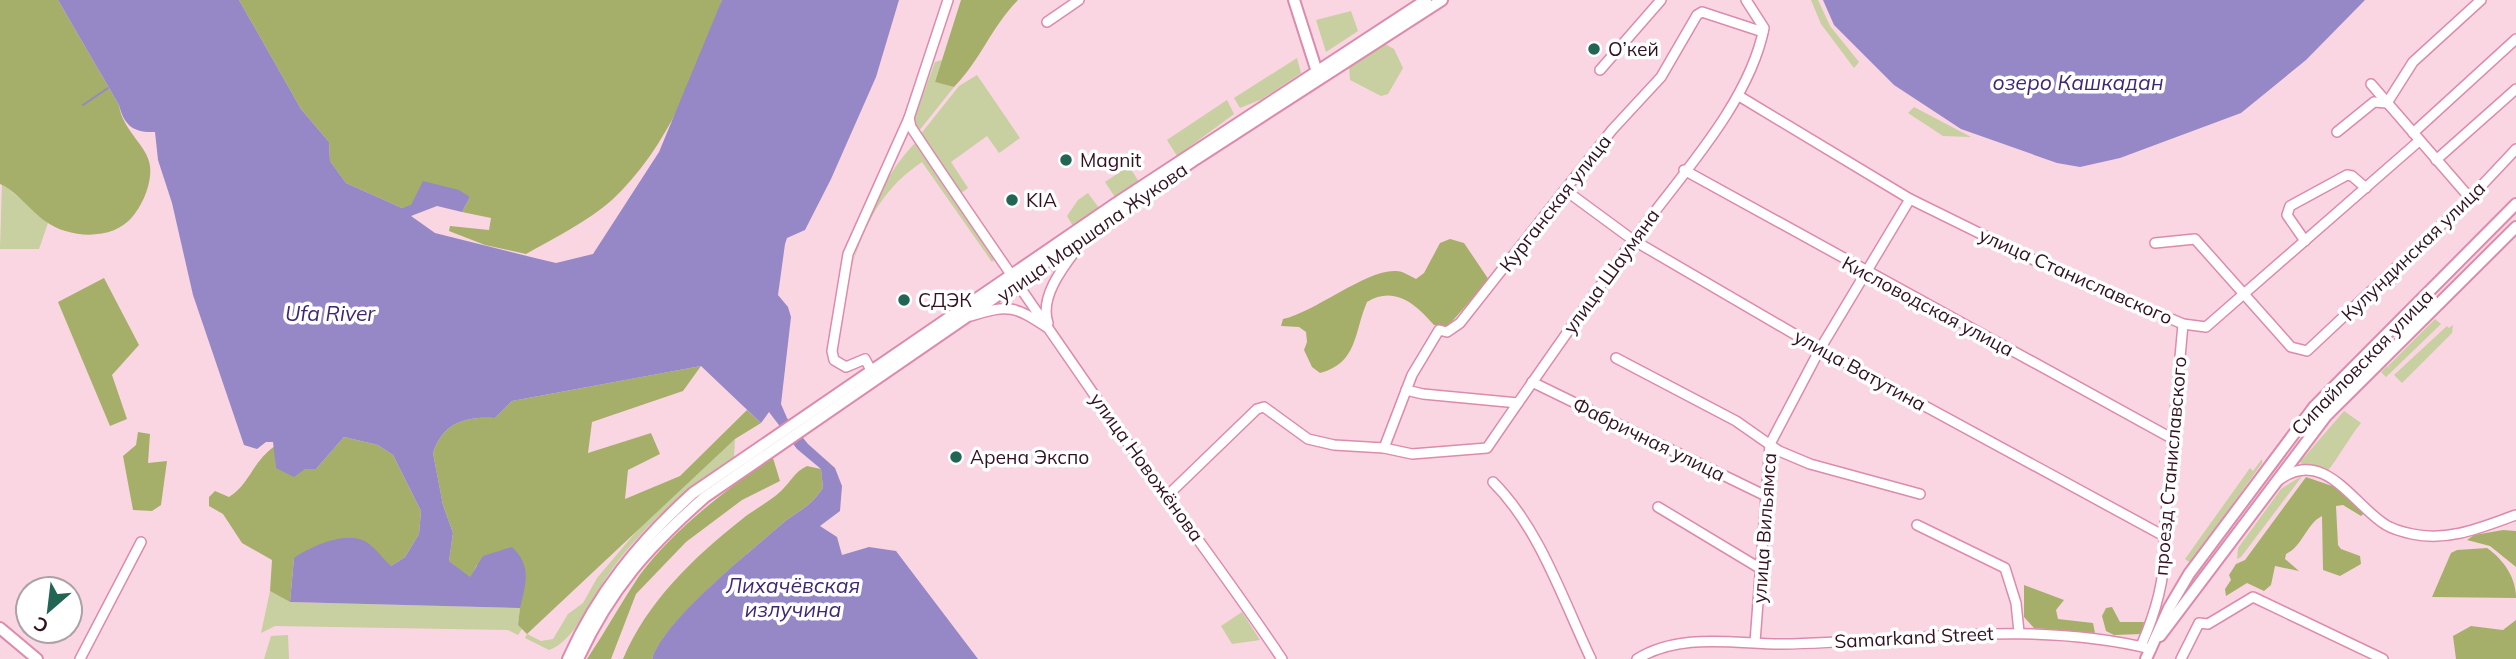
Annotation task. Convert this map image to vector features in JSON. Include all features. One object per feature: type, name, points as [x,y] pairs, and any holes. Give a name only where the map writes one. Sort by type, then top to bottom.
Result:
[{"type":"main road","points":[[1294,0],[1319,76]]},
{"type":"main road","name":"улица Маршала Жукова","points":[[742,464],[832,402],[970,317],[1015,279],[1085,238],[1426,0]]},
{"type":"main road","name":"улица Маршала Жукова","points":[[832,402],[871,370],[1015,279],[1319,76],[1442,0]]},
{"type":"main road","name":"Сипайловская улица","points":[[2147,650],[2314,407],[2516,204]]},
{"type":"main road","name":"Сипайловская улица","points":[[2178,603],[2326,416],[2516,227]]},
{"type":"main road","points":[[2467,254],[2469,263],[2476,266]]},
{"type":"main road","points":[[568,659],[599,601],[651,531],[694,493],[742,464]]},
{"type":"main road","points":[[578,659],[633,567],[655,540],[742,464]]},
{"type":"main road","points":[[0,628],[37,659]]},
{"type":"street","points":[[871,370],[864,359],[846,367],[834,360],[832,351],[848,254],[909,118],[948,0]]},
{"type":"street","points":[[1047,22],[1079,0]]},
{"type":"street","points":[[1600,70],[1661,0]]},
{"type":"street","points":[[1746,0],[1764,30]]},
{"type":"street","points":[[2387,103],[2413,62],[2481,0]]},
{"type":"street","name":"Курганская улица","points":[[1384,448],[1406,390],[1439,330],[1447,332],[1460,323],[1612,130],[1661,77],[1697,15],[1702,12],[1717,15],[1764,30]]},
{"type":"street","name":"улица Шаумяна","points":[[1384,448],[1412,454],[1487,449],[1633,240],[1739,96],[1764,30]]},
{"type":"street","points":[[2413,133],[2516,39]]},
{"type":"street","points":[[2371,84],[2470,198]]},
{"type":"street","points":[[2436,160],[2516,89]]},
{"type":"street","name":"улица Станиславского","points":[[1739,96],[1910,199],[2036,261],[2183,324],[2206,327],[2419,141]]},
{"type":"street","points":[[2337,132],[2374,102],[2387,103]]},
{"type":"street","name":"улица Новожёнова","points":[[909,118],[911,127],[1015,279],[1282,659]]},
{"type":"street","name":"Кулундинская улица","points":[[2245,295],[2291,347],[2307,351],[2470,198],[2516,149]]},
{"type":"street","name":"Кисловодская улица","points":[[1684,170],[1866,273],[2173,439]]},
{"type":"street","points":[[2305,242],[2287,215],[2290,206],[2347,175],[2352,176],[2365,188]]},
{"type":"street","name":"улица Ватутина","points":[[1565,190],[1633,240],[1820,349],[2164,536]]},
{"type":"street","name":"улица Вильямса","points":[[1755,642],[1770,444],[1820,349],[1910,199]]},
{"type":"street","points":[[1055,333],[1045,314],[1046,304],[1059,276],[1085,238]]},
{"type":"street","points":[[2155,243],[2195,239],[2245,295]]},
{"type":"street","points":[[970,317],[998,308],[1012,307],[1023,311],[1055,333]]},
{"type":"street","name":"проезд Станиславского","points":[[2147,650],[2166,557],[2164,536],[2183,324]]},
{"type":"street","points":[[1616,358],[1736,421],[1755,438],[1779,451],[1810,464],[1920,495]]},
{"type":"street","name":"Фабричная улица","points":[[1532,382],[1766,496]]},
{"type":"street","points":[[1406,390],[1518,403]]},
{"type":"street","points":[[1167,496],[1257,409],[1264,407],[1308,439],[1334,445],[1384,448]]},
{"type":"street","points":[[2275,483],[2295,470],[2309,470],[2326,475],[2350,491],[2386,525],[2425,536],[2463,534],[2516,515]]},
{"type":"street","points":[[1493,482],[1507,496],[1533,539],[1591,659]]},
{"type":"street","points":[[1658,507],[1760,569]]},
{"type":"street","points":[[1917,525],[2005,568],[2016,603],[2019,632]]},
{"type":"street","points":[[80,659],[141,541]]},
{"type":"street","points":[[2181,659],[2199,623],[2208,624],[2246,599],[2257,597],[2383,659]]},
{"type":"street","name":"Samarkand Street","points":[[1637,659],[1668,644],[2019,632],[2077,635],[2147,650]]},
{"type":"green space","points":[[0,0],[58,0],[119,105],[125,122],[145,152],[150,166],[146,193],[133,216],[115,230],[91,235],[55,227],[0,184]]},
{"type":"green space","points":[[239,0],[722,0],[703,53],[679,107],[649,157],[632,179],[602,208],[526,254],[485,245],[449,231],[450,226],[489,230],[491,218],[462,212],[470,197],[402,208],[346,183],[330,161],[329,142],[301,109]]},
{"type":"green space","points":[[961,0],[1018,0],[954,87],[935,82]]},
{"type":"green space","points":[[1811,0],[1818,0],[1830,26],[1859,62],[1854,68],[1821,24]]},
{"type":"green space","points":[[1351,11],[1358,31],[1326,52],[1316,20]]},
{"type":"green space","points":[[1383,43],[1394,49],[1403,68],[1388,94],[1381,96],[1350,80],[1349,66]]},
{"type":"green space","points":[[1297,58],[1301,73],[1262,99],[1240,108],[1234,98]]},
{"type":"green space","points":[[942,60],[935,82],[954,87],[918,132],[914,119],[935,62]]},
{"type":"green space","points":[[977,75],[1020,138],[999,153],[987,136],[951,162],[968,188],[960,194],[920,135],[959,86]]},
{"type":"green space","points":[[1227,100],[1234,114],[1177,156],[1167,140]]},
{"type":"green space","points":[[1914,107],[1971,137],[1943,136],[1908,113]]},
{"type":"green space","points":[[917,141],[996,258],[992,262],[922,162],[894,186],[874,213],[859,245],[848,279],[859,242],[882,188],[892,171]]},
{"type":"green space","points":[[1129,166],[1139,182],[1115,197],[1105,182]]},
{"type":"green space","points":[[2,183],[48,223],[39,249],[0,249]]},
{"type":"green space","points":[[1088,193],[1099,208],[1073,226],[1067,216],[1078,200]]},
{"type":"green space","points":[[1450,239],[1464,243],[1489,280],[1447,327],[1434,325],[1420,310],[1404,299],[1386,295],[1377,297],[1367,302],[1353,345],[1342,362],[1320,373],[1312,367],[1304,350],[1306,332],[1299,327],[1281,326],[1283,319],[1384,272],[1396,271],[1416,279],[1424,273],[1440,243]]},
{"type":"green space","points":[[104,278],[139,345],[112,375],[127,419],[110,426],[58,302]]},
{"type":"green space","points":[[2435,319],[2441,324],[2386,377],[2381,372],[2387,366],[2390,369],[2388,366]]},
{"type":"green space","points":[[2453,325],[2452,333],[2402,383],[2394,375],[2447,326],[2449,328]]},
{"type":"green space","points":[[701,366],[683,391],[592,422],[588,453],[651,433],[660,454],[628,470],[625,499],[680,476],[747,410],[761,423],[735,439],[527,634],[518,625],[520,608],[477,565],[470,578],[449,561],[453,533],[443,505],[433,453],[437,443],[449,428],[457,423],[474,418],[495,418],[512,401]]},
{"type":"green space","points":[[2344,411],[2361,423],[2331,467],[2326,473],[2303,466],[2300,462]]},
{"type":"green space","points":[[138,432],[150,434],[148,463],[167,461],[161,505],[152,511],[133,510],[123,456],[136,445]]},
{"type":"green space","points":[[344,437],[378,445],[393,455],[421,511],[419,534],[405,557],[391,566],[294,558],[290,602],[270,591],[272,560],[242,543],[223,514],[209,506],[209,497],[215,491],[229,497],[236,492],[261,459],[275,446],[276,468],[316,469]]},
{"type":"green space","points":[[735,439],[734,457],[681,496],[649,525],[608,575],[567,638],[549,650],[525,638],[527,634],[541,641],[553,639],[568,614],[583,603],[597,578],[651,514]]},
{"type":"green space","points":[[773,458],[780,481],[742,500],[686,542],[636,594],[611,659],[587,659],[639,576],[653,559],[719,497]]},
{"type":"green space","points":[[2262,459],[2262,463],[2191,563],[2185,559],[2250,468],[2253,471]]},
{"type":"green space","points":[[807,466],[821,469],[823,488],[813,500],[750,551],[690,606],[660,643],[652,659],[623,659],[645,619],[673,582],[706,550],[741,520],[776,496]]},
{"type":"green space","points":[[2303,475],[2237,559],[2238,548],[2281,489]]},
{"type":"green space","points":[[2306,477],[2338,488],[2364,513],[2361,516],[2343,505],[2336,506],[2338,545],[2341,549],[2360,556],[2361,564],[2340,576],[2323,570],[2322,516],[2312,524],[2297,546],[2286,554],[2285,559],[2299,571],[2275,566],[2271,585],[2264,591],[2247,583],[2226,596],[2225,589],[2231,580],[2229,575],[2236,564],[2245,560]]},
{"type":"green space","points":[[2503,530],[2516,531],[2516,567],[2490,546],[2467,540],[2474,535]]},
{"type":"green space","points":[[2487,548],[2508,570],[2514,583],[2516,598],[2432,597],[2451,553],[2457,550]]},
{"type":"green space","points":[[2024,585],[2064,600],[2056,610],[2058,619],[2093,623],[2095,633],[2034,628],[2024,617]]},
{"type":"green space","points":[[270,591],[290,602],[520,608],[518,625],[522,629],[518,635],[508,630],[275,626],[261,633]]},
{"type":"green space","points":[[2112,607],[2120,622],[2144,622],[2142,634],[2114,635],[2106,631],[2102,616],[2106,608]]},
{"type":"green space","points":[[1242,612],[1260,640],[1232,644],[1221,626]]},
{"type":"green space","points":[[2516,620],[2516,659],[2456,659],[2453,636],[2471,626],[2503,630]]},
{"type":"green space","points":[[288,635],[289,659],[264,659],[271,636]]},
{"type":"water","name":"Ufa River","points":[[58,0],[239,0],[301,109],[329,142],[330,161],[346,183],[402,208],[411,205],[423,181],[459,190],[470,197],[462,212],[437,206],[411,216],[435,233],[556,263],[593,254],[659,152],[722,0],[899,0],[876,77],[831,179],[805,230],[787,238],[785,244],[778,295],[788,307],[791,317],[781,404],[787,418],[808,444],[835,468],[842,486],[840,511],[820,526],[837,537],[842,555],[869,547],[896,551],[978,659],[652,659],[660,643],[690,606],[750,551],[809,504],[823,488],[821,469],[797,449],[769,412],[761,423],[701,366],[512,401],[495,418],[465,420],[443,434],[433,453],[443,505],[453,533],[449,561],[470,577],[483,556],[512,547],[523,561],[526,575],[520,608],[290,602],[294,558],[326,542],[354,538],[370,544],[391,566],[405,557],[419,534],[421,511],[393,455],[378,445],[344,437],[316,469],[305,469],[294,477],[276,468],[273,442],[266,442],[257,449],[244,445],[193,295],[172,203],[158,160],[155,132],[141,131],[127,123]]},
{"type":"water","name":"озеро Кашкадан","points":[[1823,0],[2365,0],[2306,60],[2241,113],[2120,158],[2080,167],[2057,163],[1961,129],[1894,85],[1834,25]]},
{"type":"waterway","points":[[83,105],[108,88]]},
{"type":"place","name":"О’кей","points":[[1594,49]]},
{"type":"place","name":"Magnit","points":[[1066,160]]},
{"type":"place","name":"KIA","points":[[1012,200]]},
{"type":"place","name":"СДЭК","points":[[904,300]]},
{"type":"place","name":"Арена Экспо","points":[[956,457]]},
{"type":"water label","name":"Лихачёвская излучина","points":[[793,597]]}]
